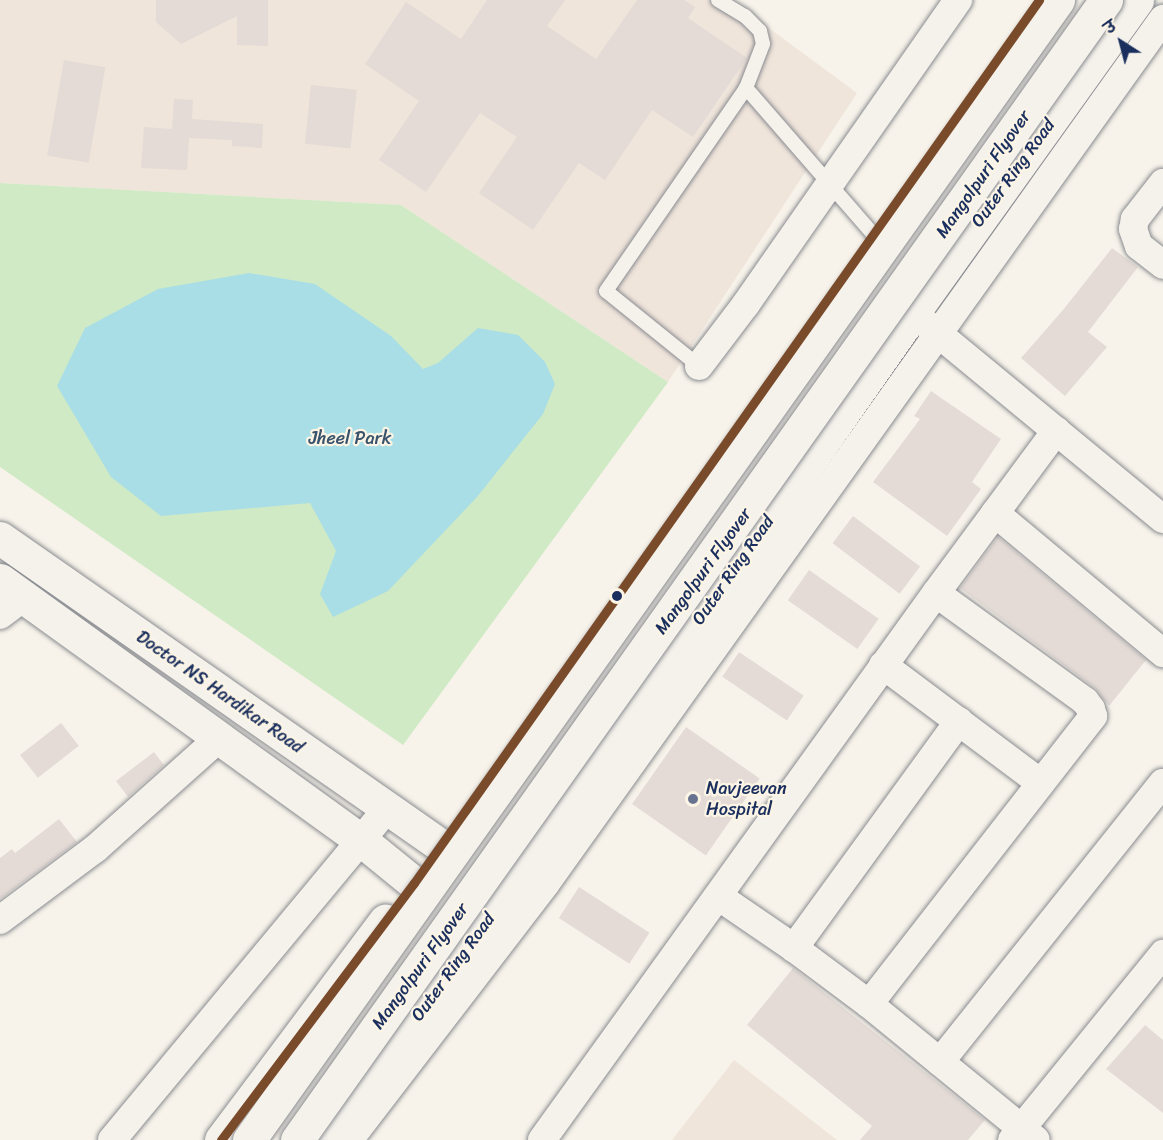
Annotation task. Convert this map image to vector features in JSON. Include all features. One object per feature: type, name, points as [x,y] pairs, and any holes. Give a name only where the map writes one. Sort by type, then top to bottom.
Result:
[{"type":"main road","points":[[221,1140],[414,883],[1040,0]]},
{"type":"main road","name":"Mangolpuri Flyover","points":[[249,1140],[1058,0]]},
{"type":"main road","name":"Mangolpuri Flyover","points":[[297,1140],[1106,0]]},
{"type":"main road","name":"Outer Ring Road","points":[[341,1132],[913,313],[1137,0]]},
{"type":"main road","name":"Doctor NS Hardikar Road","points":[[0,538],[440,845]]},
{"type":"main road","name":"Doctor NS Hardikar Road","points":[[8,597],[219,738],[361,840],[414,883]]},
{"type":"main road","points":[[560,675],[633,713]]},
{"type":"main road","points":[[278,1064],[341,1132]]},
{"type":"street","points":[[699,366],[829,186],[958,0]]},
{"type":"street","points":[[341,1132],[546,883],[1163,19]]},
{"type":"street","points":[[1163,183],[1135,219],[1133,229],[1139,246],[1163,266]]},
{"type":"street","points":[[913,313],[1163,519]]},
{"type":"street","points":[[542,1140],[883,665],[1056,431]]},
{"type":"street","points":[[995,513],[1163,652]]},
{"type":"street","points":[[869,1004],[1093,716],[1085,701],[936,593]]},
{"type":"street","points":[[883,665],[1041,783]]},
{"type":"street","points":[[794,948],[959,722]]},
{"type":"street","points":[[0,920],[95,849],[219,738]]},
{"type":"street","points":[[940,1062],[1163,783]]},
{"type":"street","points":[[112,1140],[387,809]]},
{"type":"street","points":[[718,896],[794,948],[869,1004],[940,1062],[1023,1136],[1163,954]]},
{"type":"lane","points":[[699,366],[606,291],[746,88],[763,44],[760,31],[745,16],[718,0]]},
{"type":"lane","points":[[746,88],[873,234]]},
{"type":"shaded area","points":[[0,0],[731,0],[857,93],[668,382],[401,205],[0,183]]},
{"type":"shaded area","points":[[734,1060],[837,1140],[672,1140]]},
{"type":"green space","name":"Jheel Park","points":[[0,183],[401,205],[668,382],[403,745],[0,467]]},
{"type":"water","points":[[249,273],[315,284],[391,336],[423,369],[438,363],[478,328],[518,335],[545,362],[555,384],[543,414],[477,497],[388,591],[333,617],[320,594],[336,551],[310,503],[161,516],[111,477],[57,386],[85,328],[158,289]]},
{"type":"building","points":[[156,0],[268,0],[268,46],[237,45],[237,16],[181,44],[156,22]]},
{"type":"building","points":[[487,0],[565,0],[547,26],[596,59],[637,0],[684,0],[695,7],[688,18],[747,58],[693,137],[652,110],[605,180],[579,163],[533,230],[479,193],[517,137],[480,113],[426,192],[379,160],[419,101],[365,64],[406,2],[461,39]]},
{"type":"building","points":[[64,60],[105,67],[89,163],[47,156]]},
{"type":"building","points":[[311,85],[357,90],[351,148],[305,144]]},
{"type":"building","points":[[174,99],[193,100],[192,119],[263,124],[262,148],[232,146],[232,140],[189,138],[187,170],[141,168],[144,127],[172,129]]},
{"type":"building","points":[[1112,248],[1138,267],[1088,332],[1107,347],[1065,396],[1021,358]]},
{"type":"building","points":[[931,391],[1001,439],[972,482],[981,489],[947,536],[873,482],[920,419],[914,416]]},
{"type":"building","points":[[853,516],[920,567],[900,594],[833,543]]},
{"type":"building","points":[[998,537],[1146,660],[1109,706],[1095,688],[960,588]]},
{"type":"building","points":[[809,570],[879,619],[857,649],[788,600]]},
{"type":"building","points":[[739,652],[804,696],[787,720],[722,677]]},
{"type":"building","points":[[61,723],[79,746],[38,778],[20,755]]},
{"type":"building","points":[[686,727],[760,779],[706,856],[632,804]]},
{"type":"building","points":[[154,752],[164,765],[128,797],[116,781]]},
{"type":"building","points":[[59,819],[77,842],[0,899],[0,858],[12,849],[15,853]]},
{"type":"building","points":[[579,887],[649,933],[629,964],[559,918]]},
{"type":"building","points":[[793,968],[985,1120],[968,1140],[860,1140],[872,1126],[747,1025]]},
{"type":"building","points":[[1145,1025],[1163,1040],[1163,1113],[1106,1069]]},
{"type":"transit line","points":[[221,1140],[414,883],[1039,0]]},
{"type":"place","name":"Navjeevan Hospital","points":[[693,799]]}]
